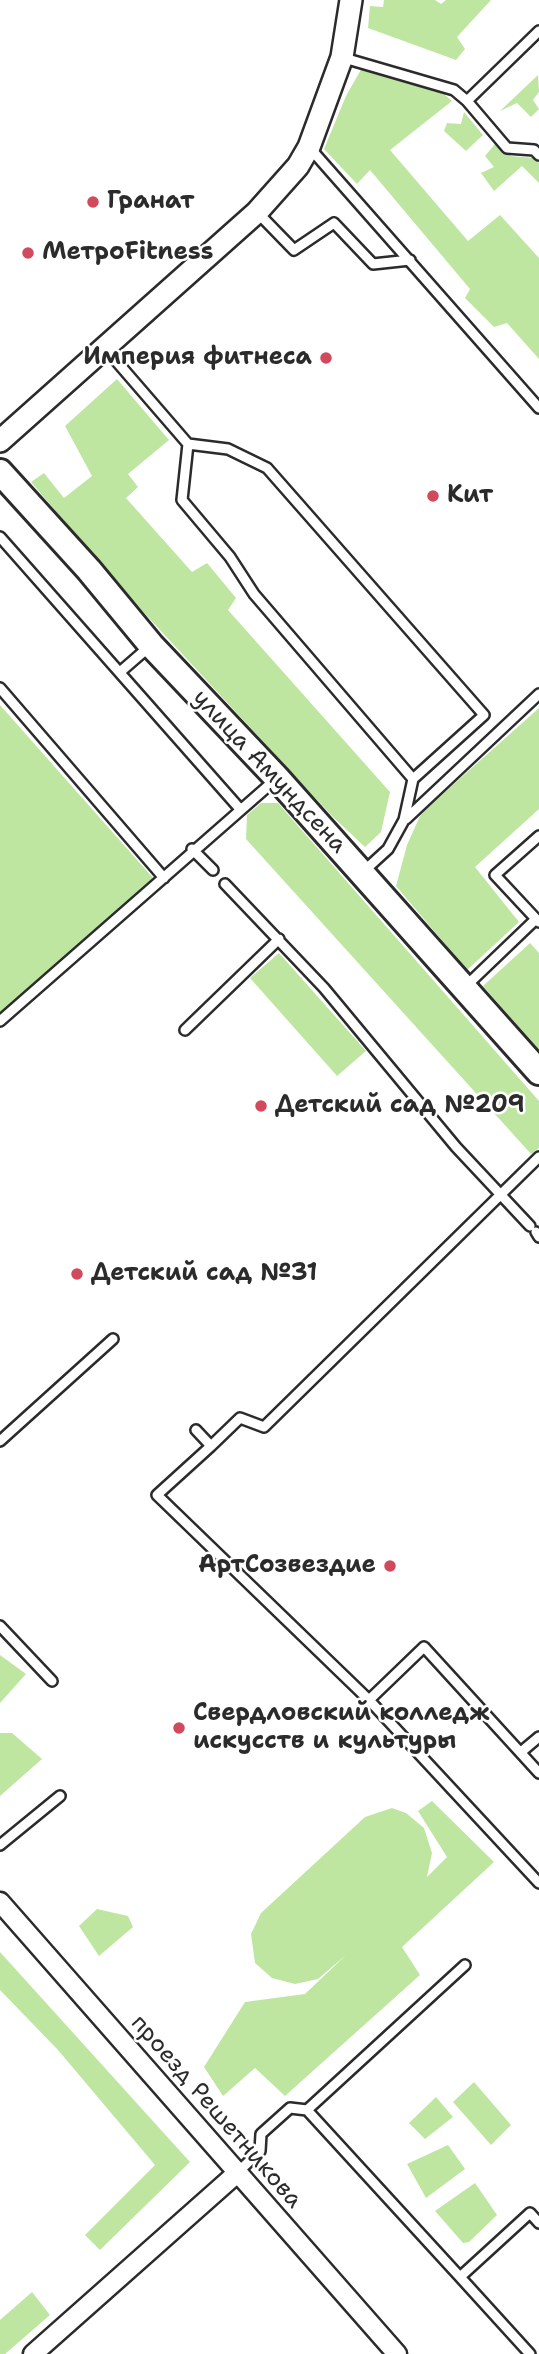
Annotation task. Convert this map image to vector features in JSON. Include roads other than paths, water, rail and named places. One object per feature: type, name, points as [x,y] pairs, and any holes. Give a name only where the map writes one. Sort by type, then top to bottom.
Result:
[{"type":"main road","name":"улица Амундсена","points":[[0,472],[89,570],[151,645],[277,778],[539,1072]]},
{"type":"street","points":[[0,441],[257,212],[298,166],[309,147],[342,57],[351,0]]},
{"type":"street","name":"проезд Решетникова","points":[[0,1902],[236,2174],[397,2354]]},
{"type":"street","points":[[33,2354],[236,2174]]},
{"type":"lane","points":[[467,101],[539,31]]},
{"type":"lane","points":[[342,57],[454,90],[467,101],[506,148],[537,150]]},
{"type":"lane","points":[[309,147],[539,408]]},
{"type":"lane","points":[[257,212],[294,250],[334,223],[373,264],[410,260]]},
{"type":"lane","points":[[105,347],[188,444],[228,449],[267,468],[484,715],[413,779],[404,820],[388,849],[362,874]]},
{"type":"lane","points":[[188,444],[182,500],[230,557],[254,594],[280,626],[413,779]]},
{"type":"lane","points":[[0,537],[240,809]]},
{"type":"lane","points":[[120,672],[151,645]]},
{"type":"lane","points":[[0,688],[164,878]]},
{"type":"lane","points":[[404,820],[539,694]]},
{"type":"lane","points":[[0,1021],[164,878],[192,849],[277,778]]},
{"type":"lane","points":[[463,989],[538,920],[495,875],[539,836]]},
{"type":"lane","points":[[192,849],[213,870]]},
{"type":"lane","points":[[225,884],[279,939],[535,1232]]},
{"type":"lane","points":[[185,1030],[279,939]]},
{"type":"lane","points":[[539,1157],[264,1427],[240,1418],[157,1495],[369,1700],[539,1883]]},
{"type":"lane","points":[[0,1441],[113,1339]]},
{"type":"lane","points":[[196,1430],[211,1446]]},
{"type":"lane","points":[[0,1626],[52,1681]]},
{"type":"lane","points":[[369,1700],[424,1647],[539,1773]]},
{"type":"lane","points":[[521,1752],[539,1737]]},
{"type":"lane","points":[[0,1845],[60,1796]]},
{"type":"lane","points":[[307,2110],[465,1965]]},
{"type":"lane","points":[[236,2174],[260,2151],[261,2134],[290,2108],[307,2110],[530,2354]]},
{"type":"lane","points":[[460,2277],[530,2213],[539,2224]]},
{"type":"place","name":"Гранат","points":[[93,202]]},
{"type":"place","name":"МетроFitness","points":[[28,253]]},
{"type":"place","name":"Империя фитнеса","points":[[326,358]]},
{"type":"place","name":"Кит","points":[[433,496]]},
{"type":"place","name":"Детский сад №209","points":[[261,1106]]},
{"type":"place","name":"Детский сад №31","points":[[77,1274]]},
{"type":"place","name":"АртСозвездие","points":[[390,1566]]},
{"type":"place","name":"Свердловский колледж искусств и культуры","points":[[179,1728]]}]
